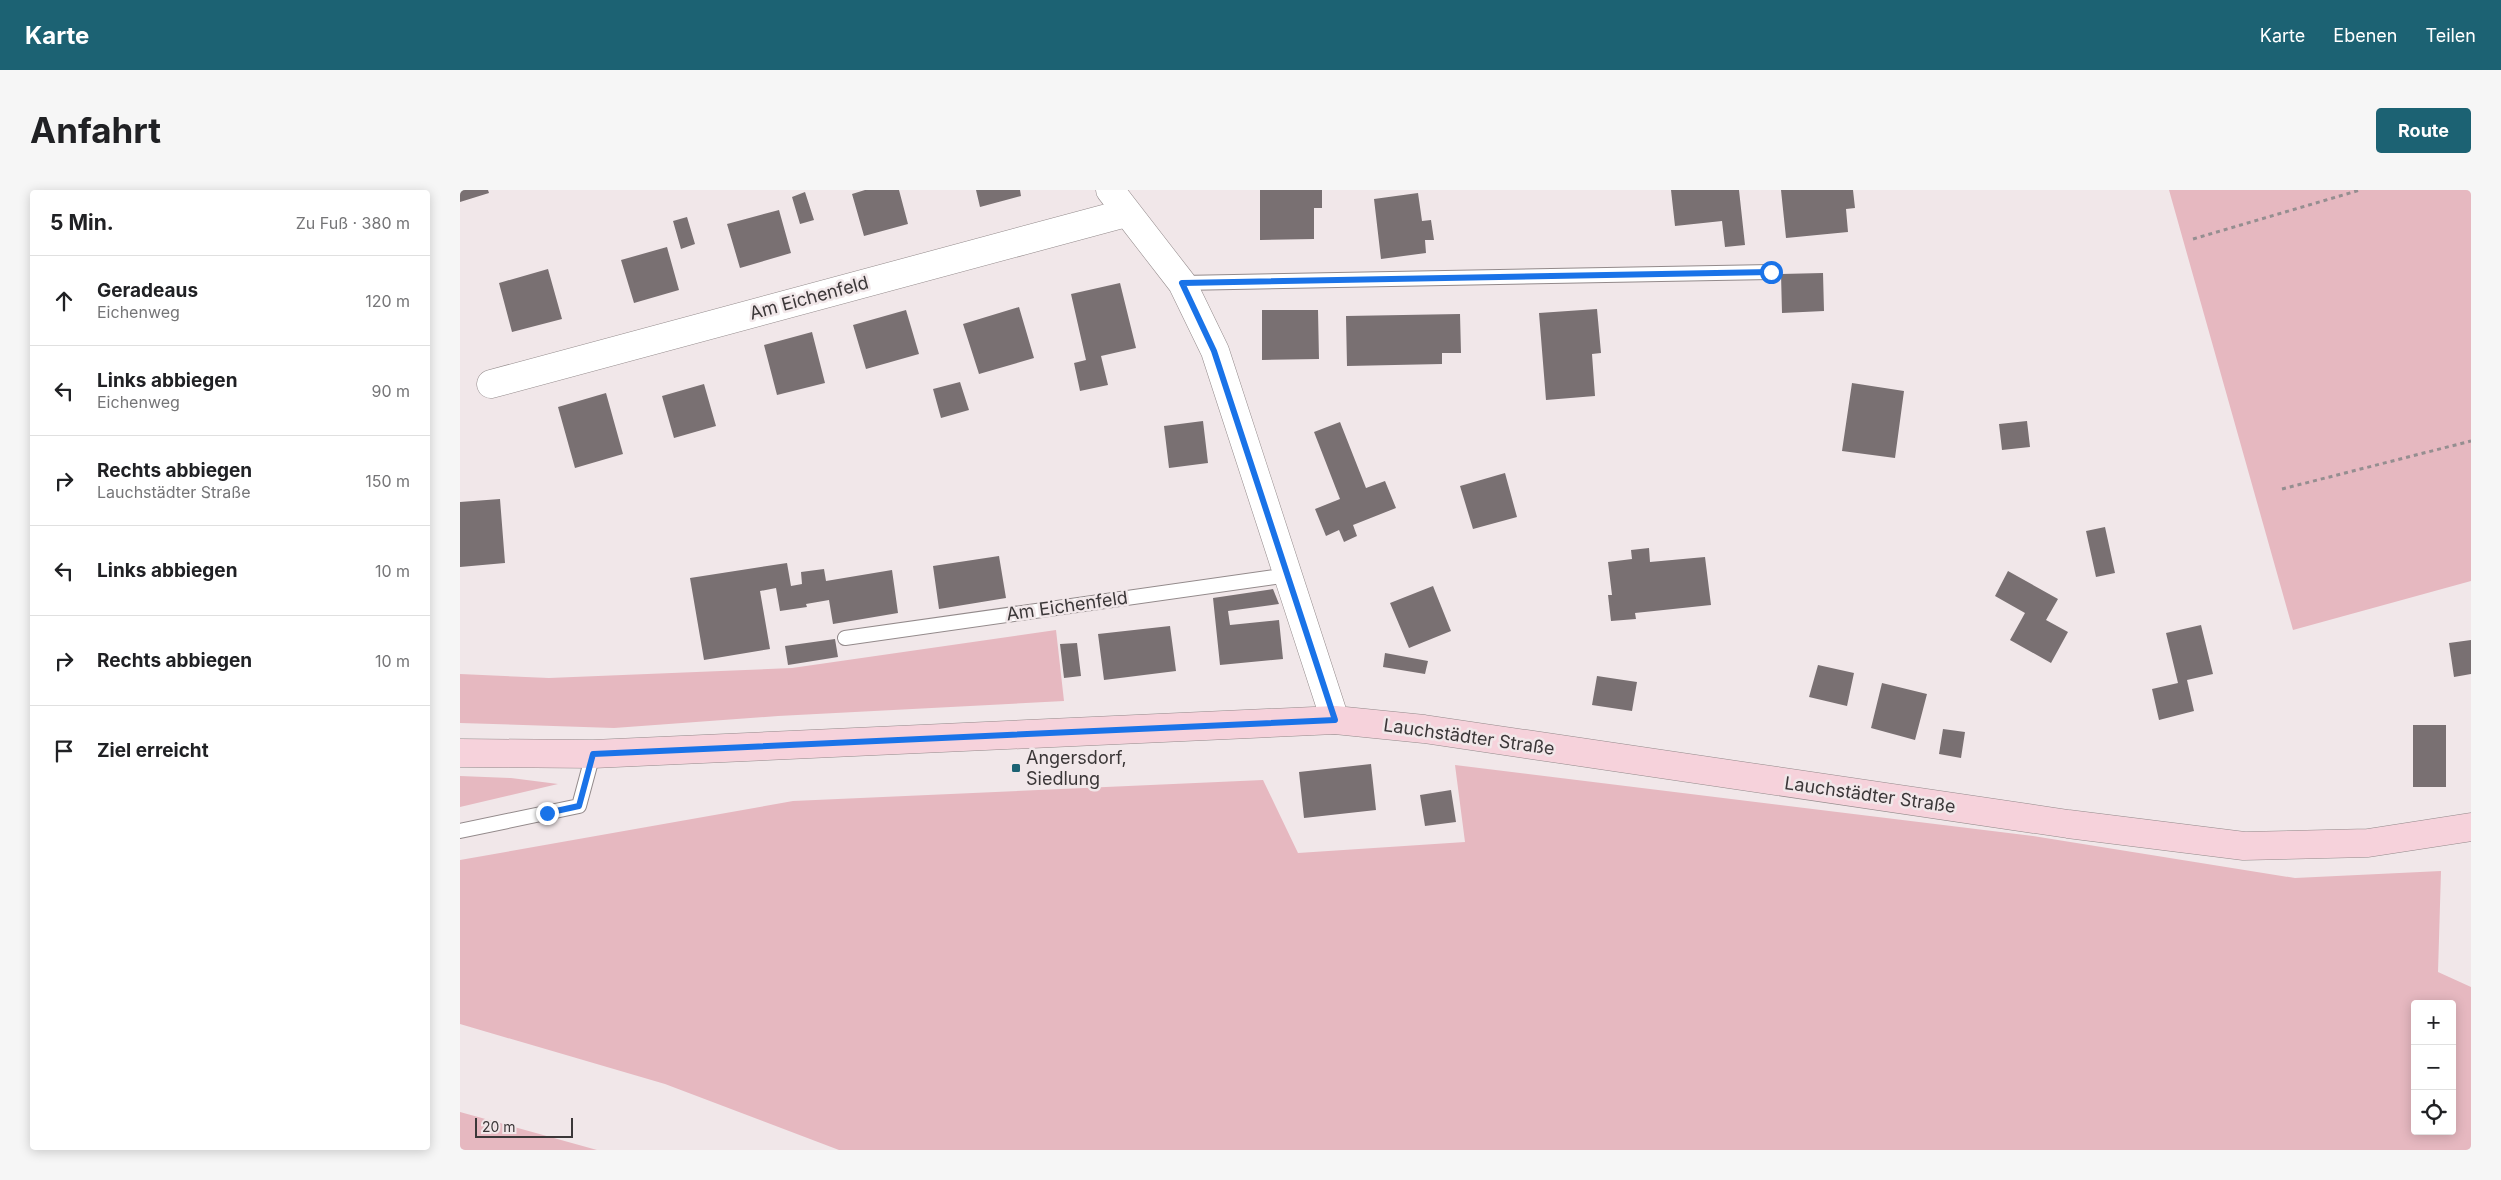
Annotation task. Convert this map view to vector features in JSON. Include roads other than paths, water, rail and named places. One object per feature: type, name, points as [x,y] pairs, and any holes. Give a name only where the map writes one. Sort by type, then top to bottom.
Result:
[{"type":"main road","name":"Lauchstädter Straße","points":[[460,753],[593,754],[1335,720],[1424,729],[2068,824],[2244,846],[2368,843],[2471,827]]},
{"type":"street","points":[[1110,190],[1182,283],[1214,351],[1335,720]]},
{"type":"street","name":"Am Eichenfeld","points":[[491,384],[1126,213]]},
{"type":"lane","points":[[1182,283],[1771,272]]},
{"type":"lane","name":"Am Eichenfeld","points":[[845,638],[1289,575]]},
{"type":"lane","points":[[460,831],[579,806],[593,754]]},
{"type":"place","name":"Angersdorf, Siedlung","points":[[1016,768]]}]
